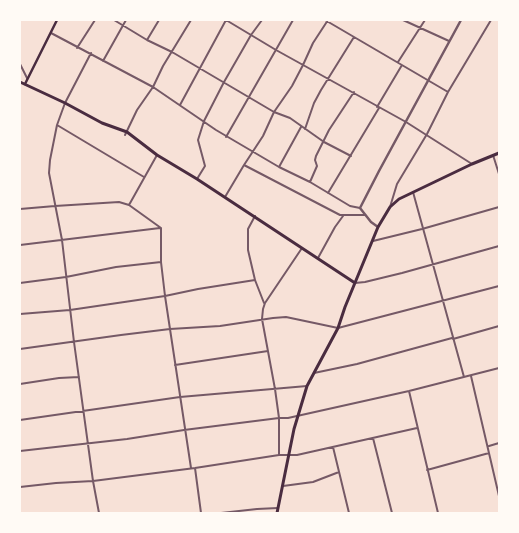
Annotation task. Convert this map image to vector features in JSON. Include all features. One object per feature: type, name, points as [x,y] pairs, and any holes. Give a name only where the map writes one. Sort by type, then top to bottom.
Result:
[{"type":"main road","points":[[25,84],[57,20]]},
{"type":"main road","points":[[20,82],[65,102],[102,123],[126,134],[255,216],[355,283]]},
{"type":"main road","points":[[277,513],[298,416],[307,386],[338,328],[378,227],[390,207],[399,199],[413,192],[499,153]]},
{"type":"street","points":[[78,48],[95,20]]},
{"type":"street","points":[[114,20],[274,112],[290,118],[324,142],[351,156]]},
{"type":"street","points":[[103,61],[126,20]]},
{"type":"street","points":[[147,40],[159,20]]},
{"type":"street","points":[[126,134],[137,110],[153,87],[191,20]]},
{"type":"street","points":[[180,104],[226,20],[303,66],[354,92],[406,122],[472,164]]},
{"type":"street","points":[[197,179],[205,166],[198,140],[204,121],[224,82],[251,35],[262,20]]},
{"type":"street","points":[[226,137],[293,20]]},
{"type":"street","points":[[225,198],[263,136],[274,112],[292,86],[313,43],[327,20],[448,92]]},
{"type":"street","points":[[403,20],[421,27],[450,42]]},
{"type":"street","points":[[398,62],[425,20]]},
{"type":"street","points":[[360,208],[461,20]]},
{"type":"street","points":[[390,207],[397,184],[448,92],[491,20]]},
{"type":"street","points":[[50,33],[78,48],[91,53],[103,61],[153,87],[180,104],[226,137],[252,152],[310,182],[350,206],[360,208],[371,222],[378,227]]},
{"type":"street","points":[[305,129],[314,103],[354,37]]},
{"type":"street","points":[[91,53],[65,102],[57,125],[49,173],[62,240],[83,411],[99,513]]},
{"type":"street","points":[[20,64],[27,78]]},
{"type":"street","points":[[328,193],[351,156],[402,65]]},
{"type":"street","points":[[310,182],[317,166],[315,160],[316,156],[329,130],[354,92]]},
{"type":"street","points":[[57,125],[144,177]]},
{"type":"street","points":[[279,167],[302,127]]},
{"type":"street","points":[[129,205],[157,154]]},
{"type":"street","points":[[493,155],[499,174]]},
{"type":"street","points":[[244,165],[343,216],[365,215]]},
{"type":"street","points":[[413,192],[464,377]]},
{"type":"street","points":[[20,209],[119,202],[129,205],[161,228]]},
{"type":"street","points":[[373,241],[499,207]]},
{"type":"street","points":[[255,216],[248,229],[248,250],[255,280],[264,303]]},
{"type":"street","points":[[318,258],[334,227],[343,216]]},
{"type":"street","points":[[20,245],[161,228]]},
{"type":"street","points":[[161,228],[165,296],[184,430],[191,468]]},
{"type":"street","points":[[355,283],[365,282],[433,265],[499,246]]},
{"type":"street","points":[[279,455],[279,418],[262,319],[264,303],[302,248]]},
{"type":"street","points":[[20,283],[162,262]]},
{"type":"street","points":[[20,314],[70,310],[165,296],[255,280]]},
{"type":"street","points":[[20,349],[170,329],[220,326],[262,319],[286,317],[338,328],[499,286]]},
{"type":"street","points":[[314,373],[357,364],[499,326]]},
{"type":"street","points":[[175,365],[268,351]]},
{"type":"street","points":[[20,451],[88,444],[184,430],[288,418],[409,391],[499,368]]},
{"type":"street","points":[[471,376],[478,412],[488,446],[499,496]]},
{"type":"street","points":[[20,384],[79,377]]},
{"type":"street","points":[[20,420],[180,398],[307,386]]},
{"type":"street","points":[[409,391],[438,513]]},
{"type":"street","points":[[20,487],[93,481],[195,468],[279,455],[297,455],[417,428]]},
{"type":"street","points":[[373,438],[392,513]]},
{"type":"street","points":[[488,446],[499,443]]},
{"type":"street","points":[[333,447],[349,513]]},
{"type":"street","points":[[427,470],[489,453]]},
{"type":"street","points":[[195,468],[201,513]]},
{"type":"street","points":[[283,486],[313,482],[339,472]]},
{"type":"street","points":[[221,513],[278,508]]}]
